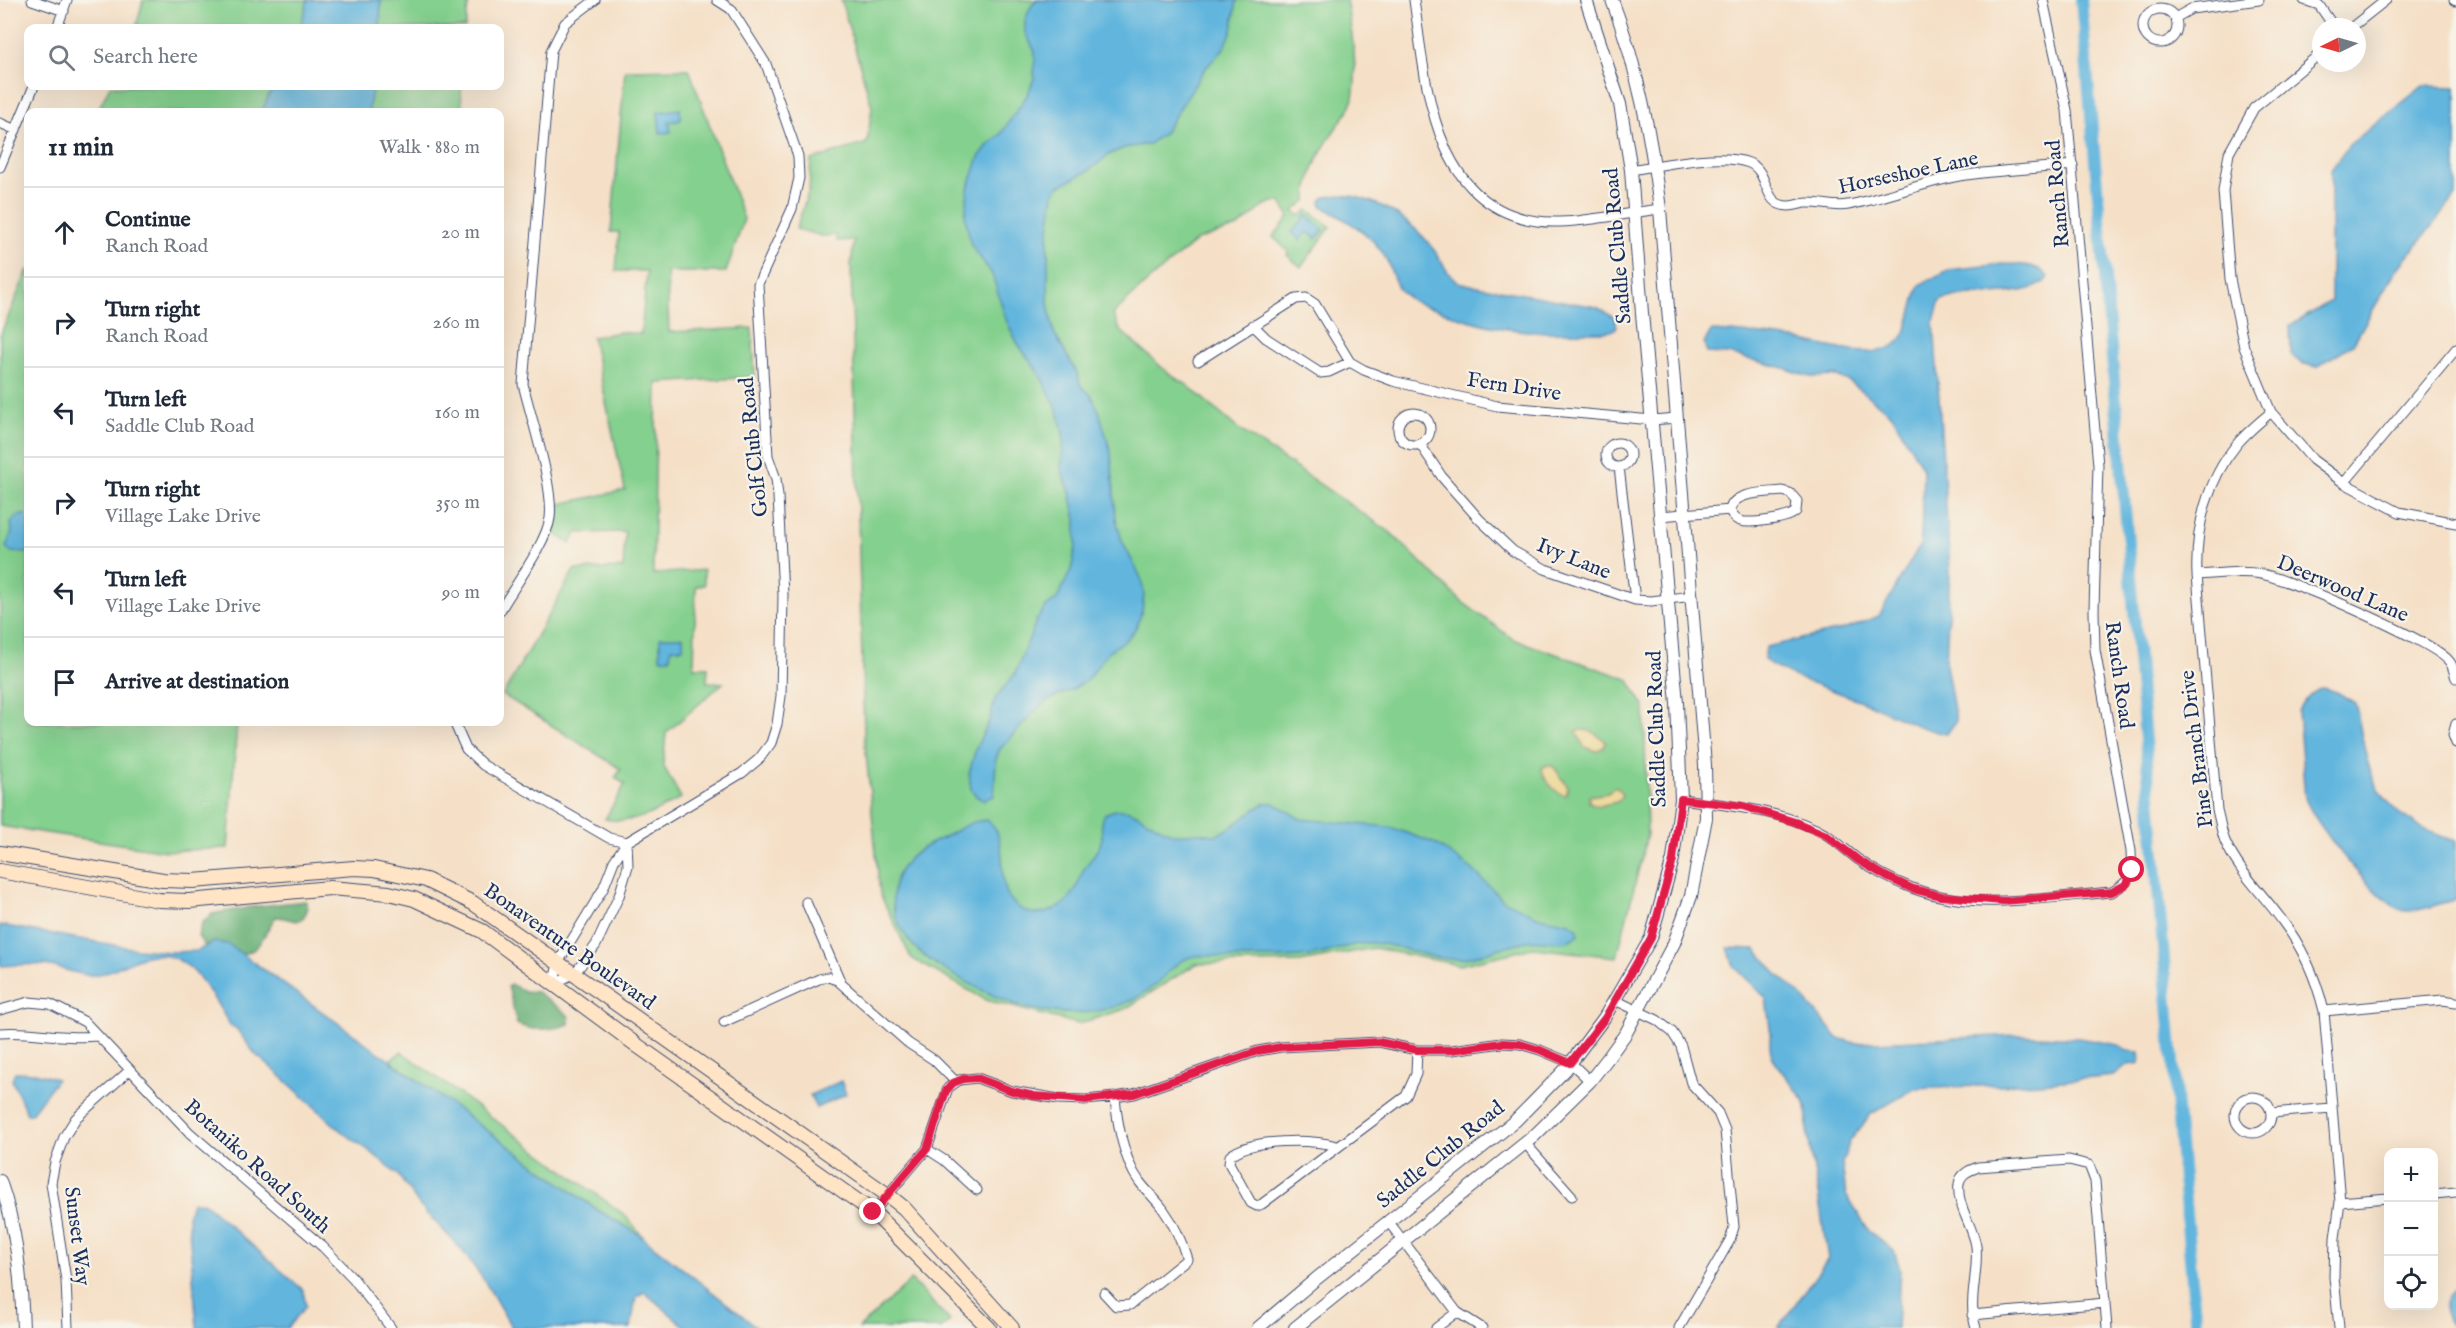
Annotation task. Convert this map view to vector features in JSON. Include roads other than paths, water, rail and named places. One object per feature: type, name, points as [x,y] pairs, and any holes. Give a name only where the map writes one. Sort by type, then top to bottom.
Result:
[{"type":"main road","name":"Bonaventure Boulevard","points":[[0,853],[163,880],[193,881],[337,869],[374,869],[426,880],[473,903],[559,961],[889,1196],[904,1208],[1012,1328]]},
{"type":"main road","name":"Bonaventure Boulevard","points":[[0,871],[159,900],[189,901],[330,888],[389,893],[414,899],[482,931],[873,1212],[989,1328]]},
{"type":"street","points":[[32,0],[64,11]]},
{"type":"street","points":[[59,24],[67,0]]},
{"type":"street","points":[[504,603],[542,540],[550,520],[550,494],[522,373],[529,318],[551,51],[565,23],[594,0]]},
{"type":"street","name":"Golf Club Road","points":[[553,984],[559,961],[603,889],[614,861],[627,842],[742,773],[759,759],[771,743],[777,724],[781,696],[783,595],[778,496],[776,479],[768,456],[758,284],[792,209],[799,177],[798,156],[766,64],[731,9],[717,0]]},
{"type":"street","points":[[1414,0],[1421,53],[1436,125],[1446,154],[1464,179],[1486,200],[1511,215],[1539,221],[1568,220],[1660,209]]},
{"type":"street","name":"Saddle Club Road","points":[[1258,1328],[1515,1121],[1570,1063],[1605,1018],[1651,938],[1673,860],[1681,799],[1677,703],[1631,170],[1620,104],[1586,0]]},
{"type":"street","name":"Saddle Club Road","points":[[1295,1328],[1526,1143],[1590,1081],[1626,1033],[1674,943],[1691,896],[1702,846],[1706,802],[1693,596],[1660,209],[1640,84],[1612,0]]},
{"type":"street","name":"Ranch Road","points":[[1681,799],[1742,806],[1795,822],[1826,835],[1858,860],[1887,877],[1913,889],[1941,896],[2003,901],[2112,892],[2127,884],[2132,870],[2132,850],[2095,650],[2098,465],[2073,165],[2067,110],[2043,0]]},
{"type":"street","points":[[2175,18],[2191,9],[2259,0]]},
{"type":"street","points":[[2304,0],[2319,5],[2328,18]]},
{"type":"street","points":[[2363,18],[2386,0]]},
{"type":"street","points":[[2312,60],[2253,108],[2229,153],[2223,191],[2230,279],[2244,346],[2271,412],[2313,460],[2344,483],[2399,512],[2456,524]]},
{"type":"street","points":[[25,108],[32,90]]},
{"type":"street","points":[[0,167],[24,110]]},
{"type":"street","points":[[0,123],[16,130]]},
{"type":"street","name":"Horseshoe Lane","points":[[1631,170],[1695,160],[1737,160],[1752,164],[1762,177],[1771,200],[1780,205],[1791,206],[1807,203],[1832,206],[1868,201],[1959,176],[2073,165]]},
{"type":"street","points":[[1198,361],[1253,326],[1296,299],[1306,298],[1315,304],[1350,362],[1329,372],[1320,373],[1266,338],[1253,326]]},
{"type":"street","points":[[2344,483],[2456,349]]},
{"type":"street","name":"Fern Drive","points":[[1350,362],[1393,381],[1497,406],[1652,420],[1677,418]]},
{"type":"street","name":"Pine Branch Drive","points":[[2271,412],[2238,443],[2210,490],[2196,547],[2197,575],[2216,799],[2225,841],[2244,875],[2282,920],[2303,954],[2318,988],[2324,1011],[2340,1202],[2334,1268],[2339,1328]]},
{"type":"street","name":"Ivy Lane","points":[[1420,444],[1442,477],[1479,519],[1513,551],[1545,569],[1635,600],[1693,596]]},
{"type":"street","points":[[1619,467],[1635,600]]},
{"type":"street","points":[[1782,491],[1795,497],[1797,507],[1790,517],[1743,521],[1735,518],[1730,510],[1733,502],[1742,496],[1782,491]]},
{"type":"street","points":[[1660,516],[1730,510]]},
{"type":"street","name":"Deerwood Lane","points":[[2197,575],[2251,573],[2290,582],[2427,644],[2450,662],[2456,678]]},
{"type":"street","points":[[2456,724],[2453,735],[2456,742]]},
{"type":"street","points":[[456,726],[466,749],[483,765],[609,838],[627,842],[628,866],[619,896],[596,945],[575,973],[553,984]]},
{"type":"street","points":[[603,889],[619,896]]},
{"type":"street","points":[[806,902],[842,984]]},
{"type":"street","points":[[724,1022],[819,979],[832,978],[842,984],[908,1042],[934,1060],[956,1082]]},
{"type":"street","points":[[1615,1000],[1657,1020],[1672,1032],[1681,1046],[1691,1083],[1718,1113],[1725,1130],[1734,1227],[1730,1240],[1678,1328]]},
{"type":"street","points":[[2324,1011],[2443,1000],[2456,1002]]},
{"type":"street","name":"Botaniko Road South","points":[[0,1010],[29,1002],[50,1004],[85,1022],[190,1133],[323,1247],[353,1278],[391,1328]]},
{"type":"street","points":[[0,1033],[24,1032],[78,1038],[96,1036]]},
{"type":"street","points":[[873,1212],[927,1149],[944,1095],[956,1082],[966,1078],[977,1078],[1012,1091],[1058,1100],[1086,1100],[1134,1094],[1242,1056],[1281,1047],[1379,1042],[1417,1050],[1452,1050],[1502,1043],[1520,1044],[1570,1063],[1590,1081]]},
{"type":"street","points":[[1337,1146],[1302,1140],[1273,1142],[1236,1152],[1230,1156],[1229,1163],[1251,1203],[1257,1206],[1406,1096],[1416,1074],[1417,1050]]},
{"type":"street","name":"Sunset Way","points":[[68,1328],[66,1280],[51,1183],[55,1162],[64,1137],[76,1118],[130,1070]]},
{"type":"street","points":[[1104,1293],[1116,1306],[1130,1305],[1187,1259],[1184,1247],[1163,1209],[1138,1181],[1130,1166],[1116,1115],[1115,1097]]},
{"type":"street","points":[[2271,1113],[2332,1108]]},
{"type":"street","points":[[1526,1143],[1572,1196]]},
{"type":"street","points":[[927,1149],[944,1160],[978,1190]]},
{"type":"street","points":[[1976,1328],[1972,1315],[1977,1259],[1975,1241],[1959,1198],[1959,1182],[1965,1172],[1978,1167],[2069,1160],[2089,1165],[2095,1182],[2108,1328]]},
{"type":"street","points":[[1,1185],[12,1227],[21,1278],[23,1328]]},
{"type":"street","points":[[2438,1194],[2456,1192]]},
{"type":"street","points":[[2340,1202],[2384,1198]]},
{"type":"street","points":[[1388,1221],[1457,1312],[1482,1328]]},
{"type":"street","points":[[1972,1315],[2105,1303]]},
{"type":"street","points":[[1436,1328],[1457,1312]]},
{"type":"water","points":[[308,0],[381,0],[380,24],[301,24]]},
{"type":"water","points":[[1036,0],[1237,0],[1232,31],[1224,48],[1204,70],[1164,133],[1149,144],[1124,148],[1110,154],[1088,171],[1059,186],[1054,193],[1048,238],[1048,303],[1054,333],[1076,371],[1081,386],[1091,395],[1099,411],[1111,453],[1116,519],[1122,541],[1141,578],[1144,595],[1142,611],[1136,628],[1126,640],[1108,652],[1089,678],[1038,708],[1000,749],[996,759],[994,796],[983,800],[977,797],[971,789],[969,774],[976,748],[990,719],[995,699],[1015,674],[1037,619],[1046,607],[1057,599],[1071,570],[1076,547],[1076,519],[1070,492],[1061,468],[1064,439],[1060,418],[1038,372],[1018,344],[1007,322],[992,274],[971,245],[965,217],[968,189],[979,157],[1000,135],[1028,94],[1034,78],[1035,52],[1025,32],[1025,21]]},
{"type":"water","points":[[2423,86],[2456,87],[2456,196],[2395,272],[2353,344],[2317,367],[2301,363],[2291,355],[2290,326],[2331,301],[2331,170],[2349,145]]},
{"type":"water","points":[[272,90],[372,90],[369,108],[264,108]]},
{"type":"water","points":[[680,109],[681,120],[669,122],[671,132],[660,133],[658,112]]},
{"type":"water","points":[[1353,196],[1380,205],[1404,220],[1425,239],[1448,272],[1460,283],[1597,307],[1615,318],[1617,327],[1612,331],[1602,332],[1522,331],[1484,325],[1416,303],[1400,290],[1387,261],[1372,240],[1357,227],[1322,206],[1321,201],[1325,197]]},
{"type":"water","points":[[1307,215],[1324,230],[1316,239],[1308,232],[1300,240],[1292,232]]},
{"type":"water","points":[[2003,264],[2034,267],[2048,277],[2041,284],[2029,289],[1940,301],[1934,321],[1950,570],[1946,665],[1956,721],[1947,734],[1925,728],[1872,705],[1799,678],[1764,660],[1766,647],[1849,628],[1879,616],[1921,543],[1923,469],[1892,415],[1850,382],[1837,376],[1810,377],[1728,354],[1707,353],[1704,343],[1711,331],[1794,339],[1861,352],[1886,349],[1896,344],[1905,332],[1920,285],[1948,270]]},
{"type":"water","points":[[24,515],[24,553],[11,552],[6,547],[12,532],[11,522],[18,516]]},
{"type":"water","points":[[660,637],[683,637],[683,648],[671,648],[670,658],[660,658]]},
{"type":"water","points":[[2323,688],[2337,692],[2355,703],[2369,767],[2378,788],[2386,799],[2418,826],[2456,841],[2456,900],[2413,911],[2406,911],[2395,906],[2365,881],[2321,826],[2305,798],[2298,711],[2308,697]]},
{"type":"water","points":[[1265,803],[1273,803],[1300,819],[1390,827],[1434,843],[1472,869],[1503,900],[1539,917],[1570,923],[1577,928],[1579,934],[1568,941],[1527,941],[1457,959],[1435,957],[1372,943],[1358,944],[1321,954],[1283,958],[1199,956],[1179,963],[1156,984],[1128,1001],[1098,1011],[1065,1013],[1019,1005],[985,991],[949,972],[920,952],[910,942],[894,911],[895,883],[900,870],[910,858],[922,848],[973,822],[987,820],[996,830],[1002,854],[1003,880],[1006,892],[1013,903],[1025,911],[1039,913],[1053,910],[1071,896],[1084,869],[1100,845],[1101,822],[1107,813],[1125,810],[1175,834],[1216,835]]},
{"type":"water","points":[[0,925],[137,949],[170,952],[197,951],[214,942],[228,944],[599,1211],[636,1232],[758,1328],[687,1328],[644,1292],[636,1297],[631,1328],[512,1328],[484,1280],[461,1249],[420,1206],[398,1175],[341,1131],[255,1054],[236,1028],[231,1026],[197,975],[186,965],[173,958],[159,955],[142,957],[95,975],[84,975],[44,965],[0,966]]},
{"type":"water","points":[[1728,948],[1756,949],[1776,973],[1800,994],[1838,1038],[1855,1043],[2018,1035],[2078,1038],[2118,1045],[2127,1051],[2139,1052],[2140,1063],[2128,1065],[2114,1076],[2040,1083],[1914,1089],[1871,1114],[1850,1141],[1842,1163],[1846,1195],[1869,1231],[1894,1251],[1900,1269],[1897,1328],[1778,1328],[1828,1259],[1807,1130],[1805,1103],[1781,1071],[1772,1054],[1766,998],[1734,966]]},
{"type":"water","points":[[15,1072],[35,1073],[57,1079],[31,1114],[27,1114],[12,1080]]},
{"type":"water","points":[[841,1081],[846,1094],[816,1108],[810,1095]]},
{"type":"water","points":[[192,1202],[203,1202],[303,1290],[306,1306],[287,1328],[197,1328],[188,1216]]},
{"type":"water","points":[[2456,1289],[2456,1328],[2454,1328],[2446,1319],[2444,1308],[2451,1293]]},
{"type":"waterway","points":[[2081,0],[2196,1328]]}]
